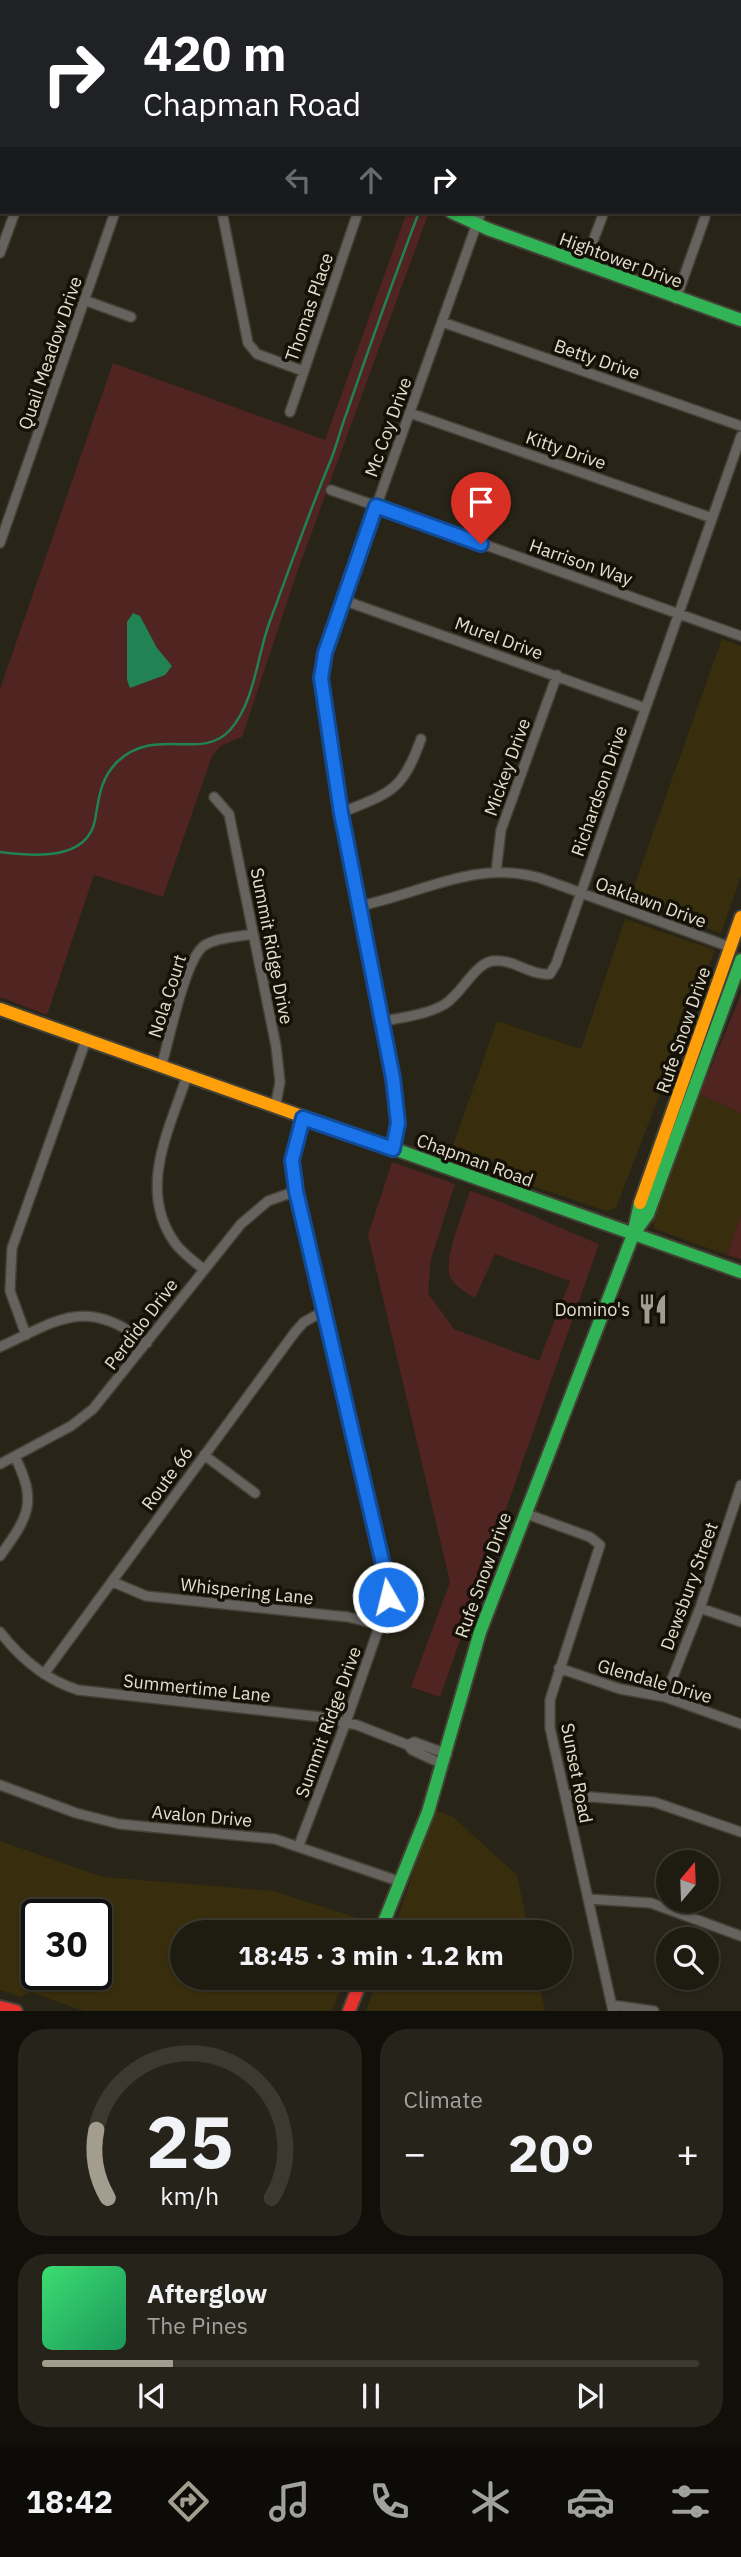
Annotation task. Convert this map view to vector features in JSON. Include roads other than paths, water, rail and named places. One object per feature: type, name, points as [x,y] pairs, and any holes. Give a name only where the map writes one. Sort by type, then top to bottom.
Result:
[{"type":"main road","name":"Hightower Drive","points":[[461,214],[479,218],[584,265],[741,320]]},
{"type":"main road","name":"Rufe Snow Drive","points":[[385,1920],[444,1759],[480,1632],[633,1235],[638,1209],[741,917]]},
{"type":"main road","name":"Rufe Snow Drive","points":[[633,1235],[648,1213],[741,960]]},
{"type":"main road","name":"Chapman Road","points":[[0,1009],[741,1272]]},
{"type":"main road","points":[[349,2011],[357,1990]]},
{"type":"main road","points":[[0,2007],[16,2011]]},
{"type":"street","points":[[0,253],[14,214]]},
{"type":"street","name":"Quail Meadow Drive","points":[[1,539],[114,214]]},
{"type":"street","points":[[222,214],[248,343],[257,354],[303,371]]},
{"type":"street","name":"Thomas Place","points":[[290,412],[357,214]]},
{"type":"street","points":[[584,265],[603,214]]},
{"type":"street","points":[[676,299],[705,217]]},
{"type":"street","name":"Mc Coy Drive","points":[[393,1149],[398,1123],[397,1104],[341,813],[321,678],[325,653],[343,600],[479,218]]},
{"type":"street","points":[[84,300],[131,317]]},
{"type":"street","name":"Betty Drive","points":[[442,322],[741,426]]},
{"type":"street","name":"Kitty Drive","points":[[410,412],[712,518]]},
{"type":"street","name":"Richardson Drive","points":[[382,1022],[442,1006],[463,990],[482,964],[491,961],[502,961],[540,975],[550,974],[741,436]]},
{"type":"street","name":"Harrison Way","points":[[331,491],[741,636]]},
{"type":"street","name":"Murel Drive","points":[[343,600],[645,708]]},
{"type":"street","name":"Mickey Drive","points":[[496,872],[501,830],[557,676]]},
{"type":"street","points":[[341,813],[396,788],[414,761],[421,739]]},
{"type":"street","name":"Summit Ridge Drive","points":[[214,797],[229,814],[253,934],[277,1057],[280,1082],[275,1108]]},
{"type":"street","name":"Oaklawn Drive","points":[[359,906],[404,895],[464,874],[524,873],[730,947]]},
{"type":"street","name":"Nola Court","points":[[161,1067],[187,978],[199,951],[218,940],[253,934]]},
{"type":"street","points":[[26,1335],[10,1291],[12,1248],[86,1040]]},
{"type":"street","points":[[187,1076],[158,1162],[156,1186],[163,1217],[174,1242],[203,1269]]},
{"type":"street","name":"Summit Ridge Drive","points":[[299,1845],[380,1625],[388,1586],[296,1191],[292,1160],[303,1118]]},
{"type":"street","name":"Perdido Drive","points":[[0,1464],[71,1426],[93,1409],[203,1269],[251,1214],[268,1201],[296,1191]]},
{"type":"street","name":"Route 66","points":[[44,1674],[295,1332],[304,1322],[324,1311]]},
{"type":"street","points":[[0,1347],[62,1318],[87,1315],[125,1327],[147,1343]]},
{"type":"street","points":[[204,1455],[255,1493]]},
{"type":"street","points":[[0,1556],[24,1522],[29,1502],[23,1474],[15,1457]]},
{"type":"street","name":"Dewsbury Street","points":[[665,1697],[700,1608],[741,1485]]},
{"type":"street","name":"Sunset Road","points":[[524,1513],[590,1537],[600,1545],[550,1700],[550,1728],[612,2008]]},
{"type":"street","name":"Whispering Lane","points":[[113,1582],[146,1596],[348,1617],[380,1625]]},
{"type":"street","points":[[700,1608],[741,1622]]},
{"type":"street","name":"Summertime Lane","points":[[0,1632],[17,1653],[44,1674],[66,1686],[96,1694],[346,1722],[408,1745],[412,1750],[444,1759]]},
{"type":"street","name":"Glendale Drive","points":[[559,1668],[621,1689],[665,1697],[741,1724]]},
{"type":"street","name":"Avalon Drive","points":[[0,1785],[76,1813],[119,1825],[220,1832],[299,1845],[401,1882]]},
{"type":"street","points":[[566,1796],[654,1802],[741,1832]]},
{"type":"street","points":[[588,1899],[651,1903],[741,1936]]},
{"type":"street","points":[[612,2008],[654,2011]]},
{"type":"waterway","points":[[0,852],[42,855],[70,850],[90,834],[104,782],[117,762],[132,751],[147,746],[205,743],[218,739],[230,730],[238,719],[250,692],[270,621],[418,214]]},
{"type":"place","name":"Domino's","points":[[653,1309]]}]
